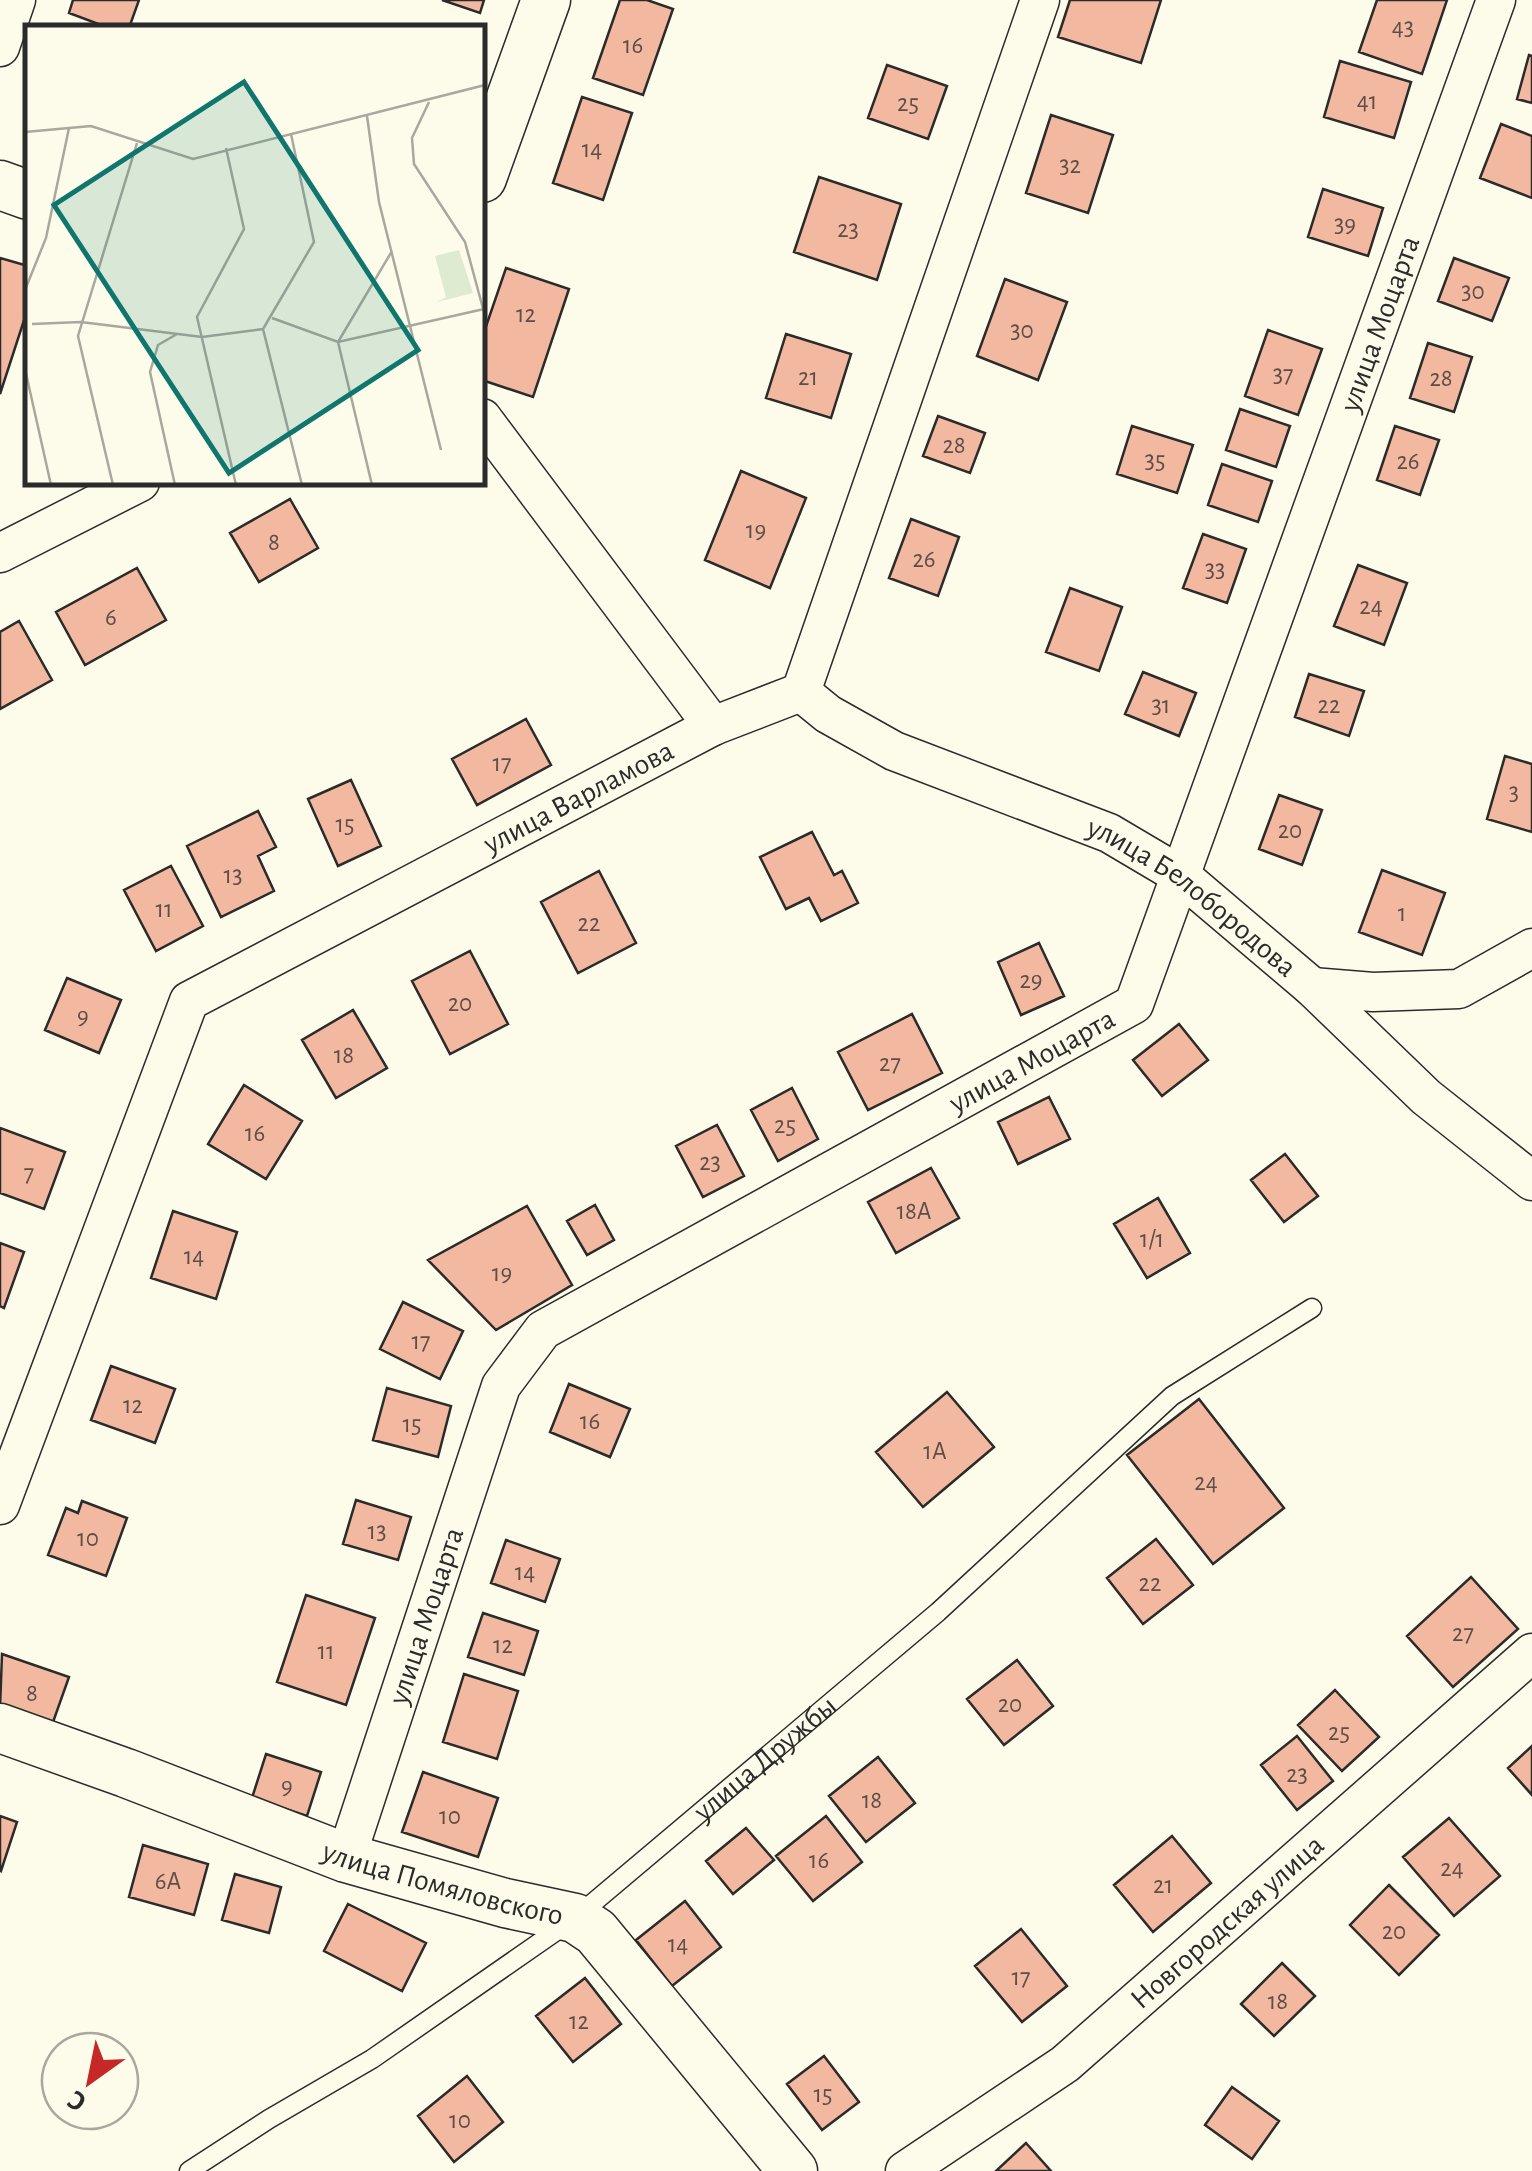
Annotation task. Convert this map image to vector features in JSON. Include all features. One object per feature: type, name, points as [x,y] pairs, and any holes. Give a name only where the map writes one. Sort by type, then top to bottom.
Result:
[{"type":"street","points":[[0,47],[16,0]]},
{"type":"street","points":[[485,170],[546,0]]},
{"type":"street","points":[[802,692],[1040,0]]},
{"type":"street","name":"улица Моцарта","points":[[346,1858],[501,1386],[543,1330],[1134,1004],[1496,0]]},
{"type":"street","points":[[0,185],[25,194]]},
{"type":"street","points":[[485,422],[714,726]]},
{"type":"street","points":[[0,553],[134,485]]},
{"type":"street","name":"улица Варламова","points":[[0,1504],[190,1001],[714,726],[802,692]]},
{"type":"street","name":"улица Белобородова","points":[[802,692],[828,714],[894,751],[1109,832],[1180,876],[1312,987],[1426,1097],[1532,1181]]},
{"type":"street","points":[[1312,987],[1373,992],[1459,988],[1532,948]]},
{"type":"street","name":"Новгородская улица","points":[[905,2171],[1065,2064],[1532,1653]]},
{"type":"street","name":"улица Помяловского","points":[[0,1728],[126,1772],[346,1858],[505,1903],[575,1918],[596,1932],[794,2171]]},
{"type":"lane","name":"улица Дружбы","points":[[189,2171],[372,2059],[575,1918],[938,1612],[1172,1396],[1312,1308]]},
{"type":"building","points":[[73,0],[139,0],[130,25],[101,25],[69,13]]},
{"type":"building","points":[[442,0],[484,0],[480,13]]},
{"type":"building","points":[[620,0],[647,0],[673,9],[643,95],[593,78]]},
{"type":"building","points":[[1070,0],[1161,0],[1141,63],[1058,37]]},
{"type":"building","points":[[1377,0],[1447,0],[1422,74],[1359,52]]},
{"type":"building","points":[[1529,55],[1532,56],[1532,103],[1517,99]]},
{"type":"building","points":[[1340,61],[1411,82],[1394,138],[1324,117]]},
{"type":"building","points":[[887,65],[947,86],[928,139],[868,118]]},
{"type":"building","points":[[582,97],[632,113],[603,200],[553,183]]},
{"type":"building","points":[[1051,115],[1113,135],[1088,213],[1026,193]]},
{"type":"building","points":[[1501,124],[1532,136],[1532,198],[1480,178]]},
{"type":"building","points":[[819,177],[901,204],[877,280],[794,252]]},
{"type":"building","points":[[1323,189],[1383,208],[1368,256],[1308,237]]},
{"type":"building","points":[[0,258],[25,265],[25,317],[0,394]]},
{"type":"building","points":[[1454,258],[1509,278],[1492,321],[1438,301]]},
{"type":"building","points":[[506,268],[569,289],[533,397],[485,381],[485,329]]},
{"type":"building","points":[[1005,279],[1067,302],[1038,380],[977,356]]},
{"type":"building","points":[[1268,330],[1322,349],[1298,415],[1245,396]]},
{"type":"building","points":[[786,334],[851,354],[831,418],[766,398]]},
{"type":"building","points":[[1428,343],[1472,357],[1454,412],[1410,398]]},
{"type":"building","points":[[1240,409],[1290,426],[1276,467],[1226,450]]},
{"type":"building","points":[[938,416],[985,433],[970,473],[923,456]]},
{"type":"building","points":[[1132,426],[1193,445],[1177,493],[1117,474]]},
{"type":"building","points":[[1395,426],[1439,440],[1420,495],[1377,480]]},
{"type":"building","points":[[1222,464],[1272,481],[1258,522],[1208,505]]},
{"type":"building","points":[[741,471],[806,498],[770,588],[705,560]]},
{"type":"building","points":[[290,499],[318,548],[259,582],[230,533]]},
{"type":"building","points":[[911,519],[959,537],[938,596],[889,578]]},
{"type":"building","points":[[1203,534],[1246,549],[1227,603],[1183,588]]},
{"type":"building","points":[[1358,565],[1407,583],[1384,645],[1334,626]]},
{"type":"building","points":[[137,568],[166,620],[85,665],[56,612]]},
{"type":"building","points":[[1070,588],[1122,607],[1099,671],[1046,652]]},
{"type":"building","points":[[19,621],[52,680],[0,709],[0,632]]},
{"type":"building","points":[[1143,672],[1196,693],[1179,736],[1125,714]]},
{"type":"building","points":[[1309,674],[1364,691],[1349,736],[1295,717]]},
{"type":"building","points":[[526,719],[551,765],[477,805],[452,759]]},
{"type":"building","points":[[1505,756],[1532,764],[1532,832],[1487,819]]},
{"type":"building","points":[[351,780],[381,846],[338,866],[308,799]]},
{"type":"building","points":[[1279,795],[1322,810],[1302,865],[1259,849]]},
{"type":"building","points":[[258,811],[276,847],[258,856],[274,891],[221,917],[187,846]]},
{"type":"building","points":[[812,832],[834,875],[842,871],[858,903],[821,921],[809,898],[786,909],[760,857]]},
{"type":"building","points":[[171,866],[203,926],[156,951],[124,890]]},
{"type":"building","points":[[1382,870],[1445,893],[1422,955],[1359,932]]},
{"type":"building","points":[[599,871],[636,943],[578,973],[541,902]]},
{"type":"building","points":[[1039,943],[1064,996],[1021,1015],[998,962]]},
{"type":"building","points":[[470,951],[508,1024],[450,1054],[412,981]]},
{"type":"building","points":[[67,978],[121,1000],[99,1053],[45,1030]]},
{"type":"building","points":[[353,1010],[387,1068],[336,1098],[302,1040]]},
{"type":"building","points":[[912,1014],[942,1073],[868,1110],[838,1052]]},
{"type":"building","points":[[1179,1024],[1208,1060],[1162,1096],[1133,1060]]},
{"type":"building","points":[[244,1085],[302,1121],[266,1179],[208,1144]]},
{"type":"building","points":[[792,1088],[818,1139],[778,1161],[751,1110]]},
{"type":"building","points":[[1049,1097],[1070,1139],[1018,1164],[998,1122]]},
{"type":"building","points":[[717,1125],[744,1176],[703,1197],[676,1146]]},
{"type":"building","points":[[0,1128],[65,1152],[44,1209],[0,1193]]},
{"type":"building","points":[[1285,1154],[1318,1196],[1284,1222],[1251,1180]]},
{"type":"building","points":[[931,1168],[959,1218],[896,1253],[868,1202]]},
{"type":"building","points":[[1158,1198],[1190,1253],[1147,1278],[1114,1224]]},
{"type":"building","points":[[595,1205],[614,1240],[587,1255],[567,1221]]},
{"type":"building","points":[[527,1206],[572,1285],[496,1330],[428,1260]]},
{"type":"building","points":[[173,1211],[237,1232],[216,1299],[151,1278]]},
{"type":"building","points":[[0,1243],[24,1252],[4,1308],[0,1306]]},
{"type":"building","points":[[403,1302],[463,1331],[440,1379],[380,1349]]},
{"type":"building","points":[[111,1366],[175,1389],[155,1443],[91,1420]]},
{"type":"building","points":[[569,1384],[630,1409],[610,1457],[550,1432]]},
{"type":"building","points":[[387,1388],[451,1406],[438,1457],[373,1440]]},
{"type":"building","points":[[947,1392],[994,1447],[923,1507],[876,1452]]},
{"type":"building","points":[[1199,1399],[1284,1508],[1213,1564],[1127,1455]]},
{"type":"building","points":[[356,1500],[411,1517],[398,1560],[343,1544]]},
{"type":"building","points":[[82,1501],[127,1518],[106,1576],[48,1555],[66,1508],[78,1513]]},
{"type":"building","points":[[1156,1539],[1193,1585],[1143,1624],[1107,1578]]},
{"type":"building","points":[[506,1540],[560,1559],[545,1602],[491,1583]]},
{"type":"building","points":[[1471,1577],[1518,1629],[1453,1687],[1407,1636]]},
{"type":"building","points":[[306,1595],[375,1618],[346,1705],[277,1682]]},
{"type":"building","points":[[483,1613],[538,1631],[524,1675],[468,1657]]},
{"type":"building","points":[[2,1654],[69,1677],[52,1725],[0,1708]]},
{"type":"building","points":[[1017,1660],[1053,1706],[1004,1745],[967,1699]]},
{"type":"building","points":[[464,1674],[518,1691],[497,1759],[443,1742]]},
{"type":"building","points":[[1335,1690],[1379,1737],[1342,1771],[1298,1725]]},
{"type":"building","points":[[1297,1736],[1333,1781],[1297,1810],[1261,1765]]},
{"type":"building","points":[[1532,1746],[1532,1795],[1508,1768]]},
{"type":"building","points":[[266,1754],[321,1772],[307,1816],[252,1798]]},
{"type":"building","points":[[878,1757],[915,1803],[866,1842],[829,1796]]},
{"type":"building","points":[[423,1772],[498,1798],[478,1857],[402,1832]]},
{"type":"building","points":[[0,1816],[17,1822],[1,1871],[0,1870]]},
{"type":"building","points":[[826,1816],[862,1862],[813,1901],[776,1856]]},
{"type":"building","points":[[1449,1818],[1500,1876],[1454,1916],[1403,1857]]},
{"type":"building","points":[[746,1828],[774,1860],[733,1894],[706,1861]]},
{"type":"building","points":[[1172,1836],[1211,1883],[1153,1932],[1114,1885]]},
{"type":"building","points":[[143,1845],[208,1864],[194,1915],[129,1897]]},
{"type":"building","points":[[235,1874],[281,1887],[269,1933],[222,1920]]},
{"type":"building","points":[[1389,1885],[1439,1935],[1399,1975],[1350,1925]]},
{"type":"building","points":[[685,1901],[721,1947],[672,1986],[636,1940]]},
{"type":"building","points":[[348,1904],[426,1943],[402,1991],[324,1951]]},
{"type":"building","points":[[1021,1929],[1067,1986],[1022,2022],[975,1966]]},
{"type":"building","points":[[1282,1963],[1315,1996],[1274,2036],[1241,2004]]},
{"type":"building","points":[[585,1978],[621,2024],[573,2062],[536,2016]]},
{"type":"building","points":[[824,2056],[859,2102],[822,2130],[787,2084]]},
{"type":"building","points":[[467,2076],[503,2122],[454,2162],[418,2116]]},
{"type":"building","points":[[1232,2087],[1279,2121],[1252,2159],[1205,2125]]},
{"type":"building","points":[[1026,2143],[1051,2171],[996,2171]]}]
